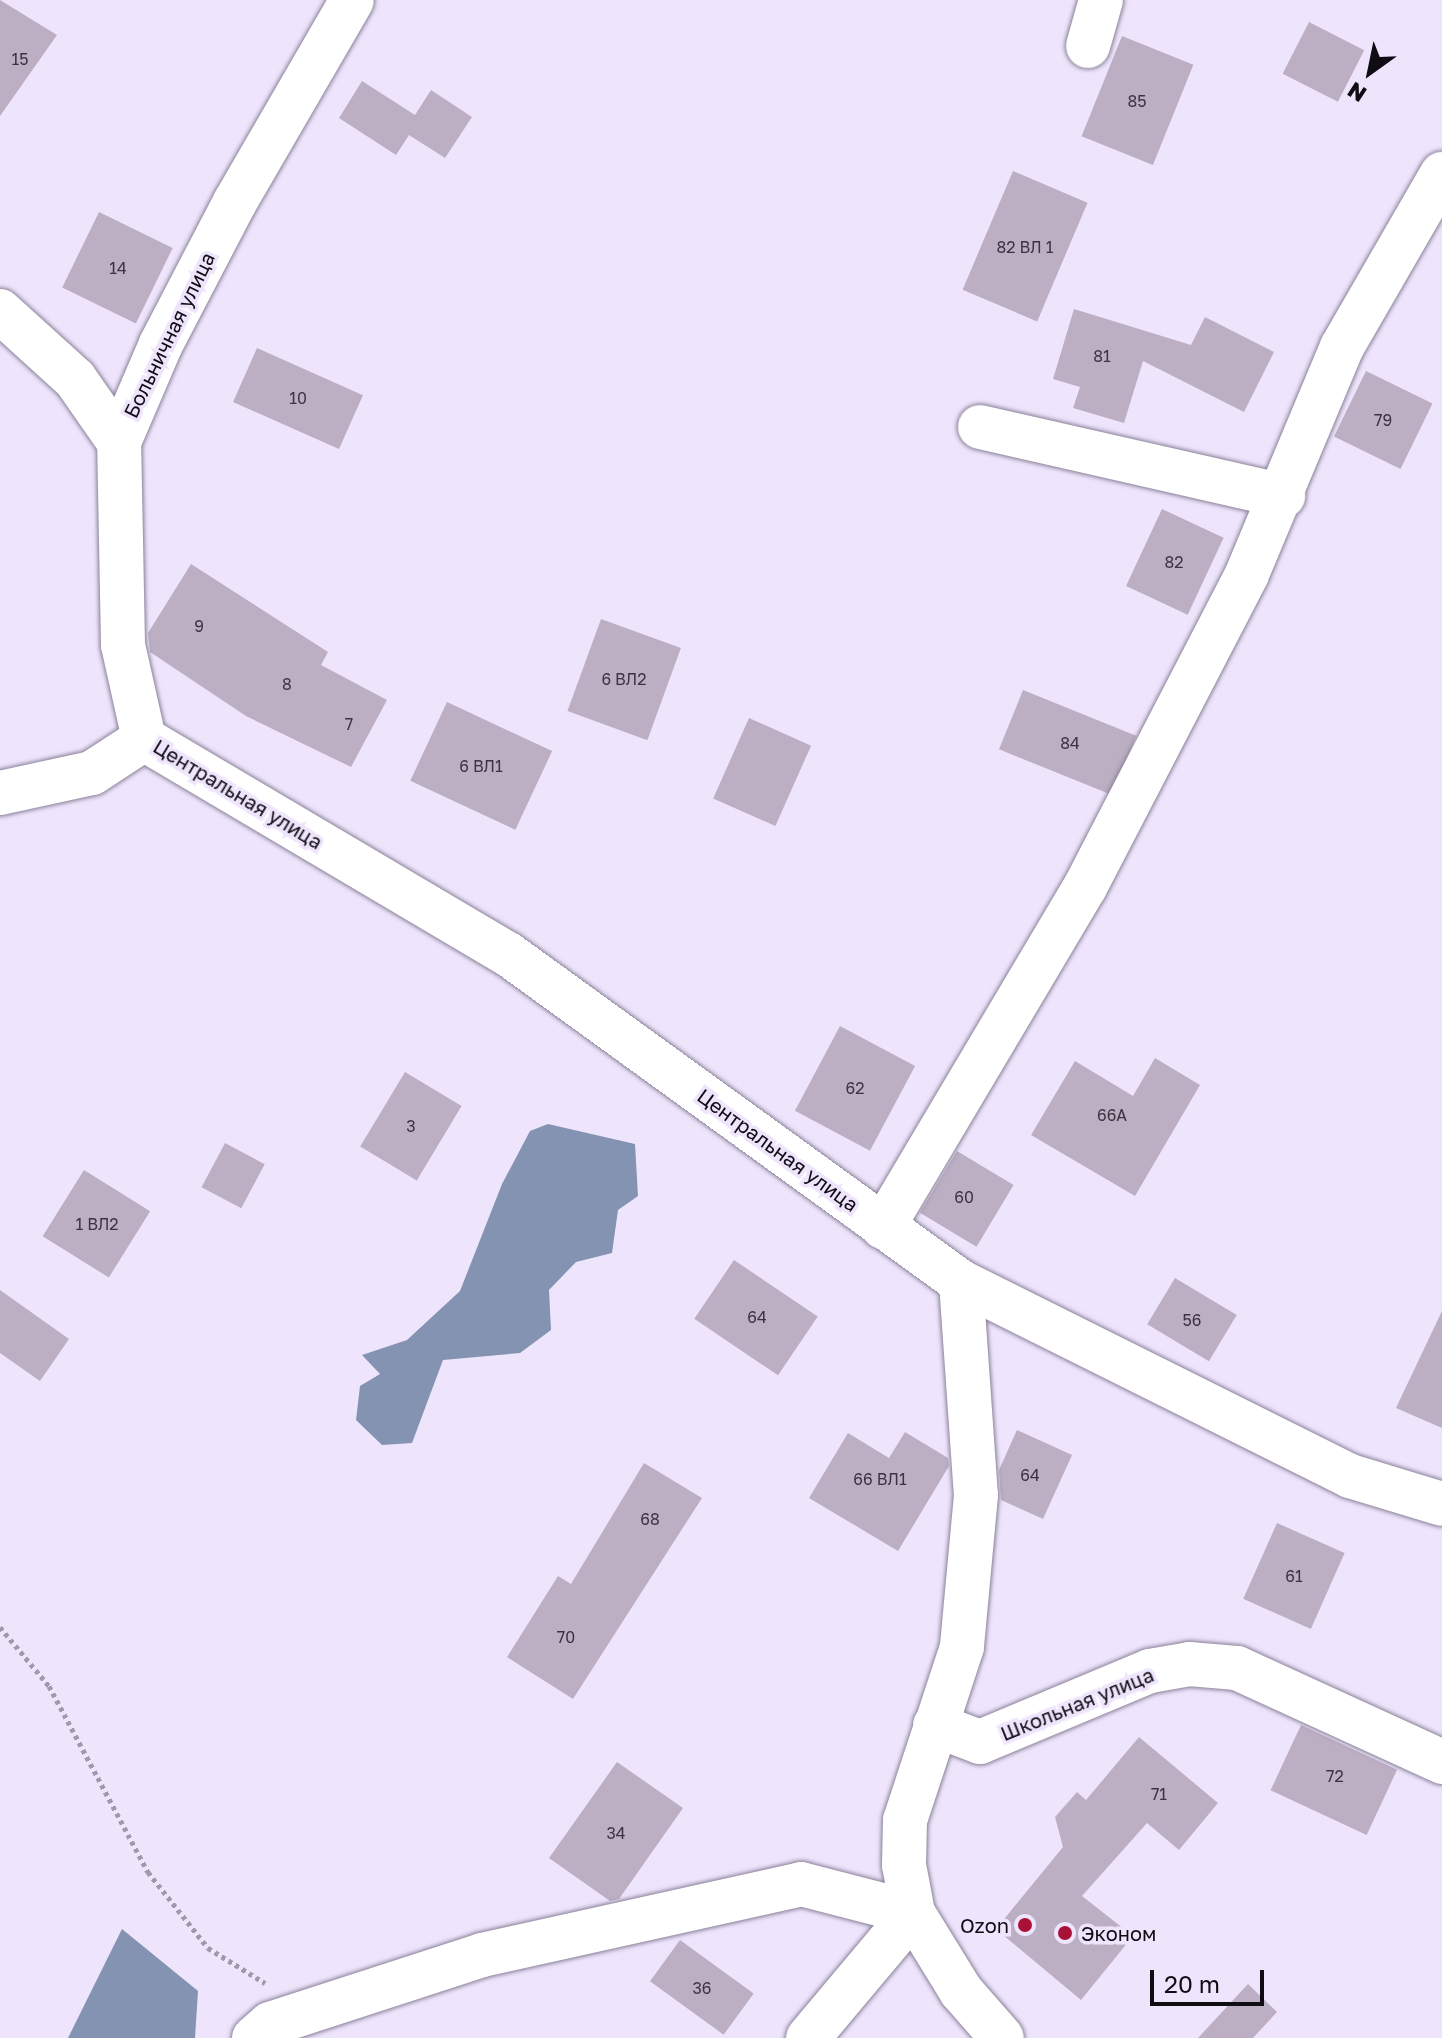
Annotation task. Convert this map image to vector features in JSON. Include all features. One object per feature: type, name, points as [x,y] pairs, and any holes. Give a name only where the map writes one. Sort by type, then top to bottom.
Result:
[{"type":"street","name":"Больничная улица","points":[[144,739],[123,645],[119,442],[161,344],[235,202],[352,0]]},
{"type":"street","points":[[1088,46],[1101,0]]},
{"type":"street","points":[[883,1227],[1085,887],[1283,496],[1342,347],[1442,174]]},
{"type":"street","points":[[0,311],[75,379],[119,442]]},
{"type":"street","points":[[980,427],[1283,496]]},
{"type":"street","points":[[0,793],[92,773],[144,739]]},
{"type":"street","name":"Центральная улица","points":[[144,739],[508,954],[961,1282],[1350,1476],[1442,1504]]},
{"type":"street","points":[[961,1282],[976,1495],[962,1647],[905,1820],[904,1865],[913,1913],[961,1991],[1002,2038]]},
{"type":"street","name":"Школьная улица","points":[[935,1725],[980,1742],[1150,1671],[1189,1664],[1237,1668],[1442,1762]]},
{"type":"street","points":[[254,2038],[270,2024],[482,1955],[801,1884],[913,1913]]},
{"type":"street","points":[[808,2038],[913,1913]]},
{"type":"path","points":[[0,1627],[49,1686],[148,1872],[208,1948],[310,2011]]},
{"type":"water","points":[[548,1124],[635,1144],[638,1196],[618,1210],[612,1253],[576,1262],[549,1290],[551,1330],[520,1353],[443,1360],[412,1443],[382,1445],[356,1420],[360,1386],[380,1374],[362,1355],[407,1340],[460,1291],[502,1184],[530,1131]]},
{"type":"water","points":[[122,1929],[198,1991],[195,2038],[68,2038]]},
{"type":"building","points":[[0,0],[57,35],[0,116]]},
{"type":"building","points":[[1309,22],[1364,50],[1338,102],[1283,74]]},
{"type":"building","points":[[1122,36],[1193,65],[1153,165],[1082,136]]},
{"type":"building","points":[[362,81],[415,115],[431,90],[472,117],[445,158],[409,135],[396,155],[339,118]]},
{"type":"building","points":[[1013,171],[1088,203],[1037,321],[963,290]]},
{"type":"building","points":[[99,212],[173,248],[136,323],[62,287]]},
{"type":"building","points":[[1074,309],[1191,345],[1205,317],[1274,352],[1244,412],[1143,361],[1124,423],[1073,408],[1080,387],[1053,379]]},
{"type":"building","points":[[257,348],[363,395],[339,449],[233,402]]},
{"type":"building","points":[[1366,371],[1433,403],[1401,469],[1334,437]]},
{"type":"building","points":[[1162,509],[1224,538],[1188,615],[1126,586]]},
{"type":"building","points":[[191,564],[328,652],[321,665],[387,700],[351,767],[246,716],[150,652],[148,633]]},
{"type":"building","points":[[601,619],[681,648],[647,740],[567,711]]},
{"type":"building","points":[[1023,690],[1136,736],[1112,795],[999,749]]},
{"type":"building","points":[[447,702],[552,751],[515,830],[410,781]]},
{"type":"building","points":[[749,718],[811,746],[775,826],[713,798]]},
{"type":"building","points":[[840,1026],[915,1066],[870,1151],[795,1111]]},
{"type":"building","points":[[1155,1058],[1200,1085],[1135,1196],[1031,1135],[1075,1061],[1133,1096]]},
{"type":"building","points":[[405,1072],[462,1106],[417,1181],[360,1147]]},
{"type":"building","points":[[225,1143],[265,1164],[241,1208],[202,1187]]},
{"type":"building","points":[[957,1151],[1014,1185],[976,1247],[920,1213]]},
{"type":"building","points":[[84,1170],[150,1211],[109,1277],[43,1236]]},
{"type":"building","points":[[734,1260],[818,1316],[778,1375],[694,1319]]},
{"type":"building","points":[[1175,1278],[1237,1315],[1209,1361],[1147,1324]]},
{"type":"building","points":[[0,1290],[69,1339],[40,1381],[0,1353]]},
{"type":"building","points":[[1442,1311],[1442,1428],[1396,1408]]},
{"type":"building","points":[[1017,1430],[1072,1455],[1043,1519],[1001,1500],[999,1470]]},
{"type":"building","points":[[905,1432],[948,1458],[949,1466],[898,1551],[809,1498],[848,1433],[889,1458]]},
{"type":"building","points":[[644,1463],[702,1498],[573,1699],[507,1657],[558,1576],[571,1584]]},
{"type":"building","points":[[1277,1523],[1345,1553],[1311,1629],[1243,1599]]},
{"type":"building","points":[[1301,1725],[1397,1770],[1367,1835],[1271,1790]]},
{"type":"building","points":[[1139,1737],[1218,1803],[1179,1850],[1147,1823],[1082,1896],[1133,1936],[1081,2000],[996,1929],[1063,1847],[1055,1817],[1077,1792],[1086,1800]]},
{"type":"building","points":[[617,1762],[683,1808],[619,1899],[610,1901],[549,1858]]},
{"type":"building","points":[[680,1940],[754,1993],[724,2035],[650,1981]]},
{"type":"building","points":[[1248,1984],[1277,2012],[1253,2038],[1198,2038]]},
{"type":"place","name":"Ozon","points":[[1025,1925]]},
{"type":"place","name":"Эконом","points":[[1065,1933]]}]
